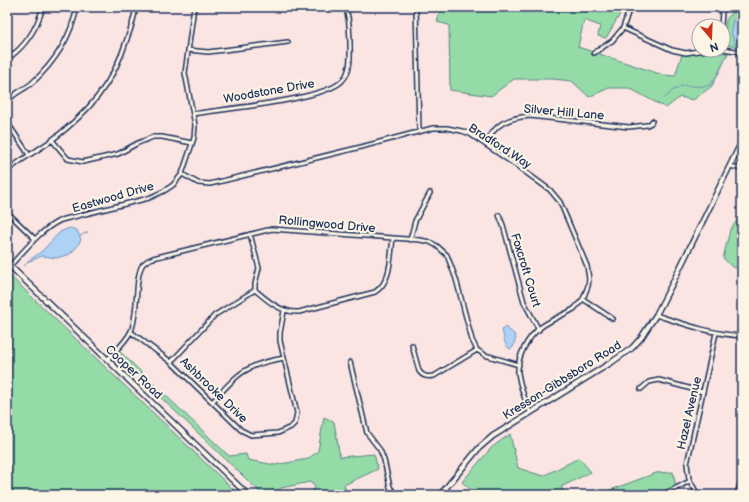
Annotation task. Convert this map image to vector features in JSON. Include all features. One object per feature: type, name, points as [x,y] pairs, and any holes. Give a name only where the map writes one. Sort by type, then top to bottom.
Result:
[{"type":"street","points":[[7,59],[17,52],[30,37],[43,7]]},
{"type":"street","points":[[7,102],[11,97],[31,84],[52,62],[69,32],[77,7]]},
{"type":"street","points":[[7,171],[29,154],[52,140],[82,115],[94,102],[109,82],[123,53],[136,7]]},
{"type":"street","name":"Eastwood Drive","points":[[8,265],[47,228],[61,220],[149,198],[173,185],[182,174],[192,144],[195,124],[186,80],[186,67],[194,7]]},
{"type":"street","name":"Woodstone Drive","points":[[193,114],[289,100],[331,88],[340,83],[347,73],[349,64],[349,18],[345,7]]},
{"type":"street","points":[[416,7],[419,131]]},
{"type":"street","points":[[594,53],[612,41],[623,28],[630,7]]},
{"type":"street","points":[[722,11],[722,18]]},
{"type":"street","points":[[623,28],[672,50],[691,51]]},
{"type":"street","points":[[188,50],[208,52],[288,42]]},
{"type":"street","points":[[731,50],[742,52]]},
{"type":"street","name":"Silver Hill Lane","points":[[485,144],[490,134],[496,127],[515,118],[530,116],[629,126],[647,125],[652,121]]},
{"type":"street","points":[[7,122],[29,154]]},
{"type":"street","name":"Bradford Way","points":[[182,174],[198,183],[210,184],[361,147],[419,131],[433,128],[456,129],[470,134],[485,144],[550,190],[560,202],[587,266],[589,278],[588,286],[583,299]]},
{"type":"street","points":[[52,140],[68,159],[82,162],[118,154],[138,142],[153,136],[192,144]]},
{"type":"street","name":"Kresson-Gibbsboro Road","points":[[440,495],[484,443],[530,412],[612,362],[632,348],[644,335],[656,315],[742,141]]},
{"type":"street","points":[[730,166],[742,170]]},
{"type":"street","points":[[410,240],[415,221],[430,193]]},
{"type":"street","points":[[7,212],[35,239]]},
{"type":"street","name":"Foxcroft Court","points":[[499,214],[524,302],[539,330]]},
{"type":"street","name":"Rollingwood Drive","points":[[107,360],[131,332],[136,314],[139,272],[144,263],[154,258],[272,229],[430,242],[437,246],[447,255],[456,279],[472,340],[477,350]]},
{"type":"street","points":[[250,234],[259,268],[255,290],[265,299],[284,311],[299,312],[366,295],[379,289],[387,277],[393,239]]},
{"type":"street","name":"Cooper Road","points":[[8,265],[248,495]]},
{"type":"street","points":[[171,362],[214,315],[255,290]]},
{"type":"street","points":[[530,412],[518,372],[524,347],[539,330],[574,309],[583,299],[613,319]]},
{"type":"street","name":"Ashbrooke Drive","points":[[131,332],[171,362],[212,402],[247,433],[251,435],[278,433],[287,430],[295,422],[298,413],[284,358],[280,333],[284,311]]},
{"type":"street","points":[[656,315],[716,333],[742,336]]},
{"type":"street","name":"Hazel Avenue","points":[[698,495],[690,481],[687,471],[687,457],[716,333]]},
{"type":"street","points":[[412,345],[419,371],[422,375],[429,377],[434,376],[477,350],[485,355],[519,365]]},
{"type":"street","points":[[212,402],[235,378],[244,371],[257,365],[284,358]]},
{"type":"street","points":[[350,362],[367,433],[380,450],[384,460],[390,487],[396,495]]},
{"type":"street","points":[[641,389],[649,382],[660,380],[703,392]]},
{"type":"street","points":[[737,495],[742,476]]},
{"type":"street","points":[[662,495],[690,481]]},
{"type":"green space","points":[[441,7],[611,7],[623,9],[606,38],[598,36],[600,26],[584,20],[578,47],[663,75],[675,76],[682,54],[691,54],[691,58],[726,58],[712,86],[693,100],[680,97],[666,108],[629,88],[609,88],[589,97],[572,81],[552,79],[514,79],[491,96],[450,90],[449,25],[437,22]]},
{"type":"green space","points":[[736,7],[742,7],[742,47],[731,46],[731,18],[728,18]]},
{"type":"green space","points":[[741,215],[742,269],[732,267],[723,258],[730,230]]},
{"type":"green space","points":[[7,273],[239,495],[7,495]]},
{"type":"green space","points":[[116,348],[229,456],[246,454],[248,460],[275,465],[308,459],[318,451],[324,417],[334,422],[340,457],[374,454],[378,469],[344,485],[348,495],[311,495],[315,487],[310,482],[281,488],[272,495],[263,495],[113,352]]},
{"type":"green space","points":[[510,434],[518,468],[543,476],[579,458],[591,472],[561,487],[566,495],[509,495],[502,492],[499,495],[477,495],[462,482],[491,448]]},
{"type":"green space","points":[[673,472],[676,487],[660,495],[597,495],[656,473]]},
{"type":"water","points":[[737,18],[742,25],[741,45],[735,44],[731,31],[733,20]]},
{"type":"water","points":[[69,228],[77,230],[81,240],[70,254],[57,258],[42,256],[27,262],[42,251],[60,232]]},
{"type":"water","points":[[505,327],[514,334],[516,338],[513,347],[510,349],[505,343],[502,330]]},
{"type":"waterway","points":[[665,98],[673,90],[681,86],[710,85],[719,73],[726,58]]},
{"type":"waterway","points":[[80,236],[88,232]]},
{"type":"waterway","points":[[24,266],[30,260]]}]
